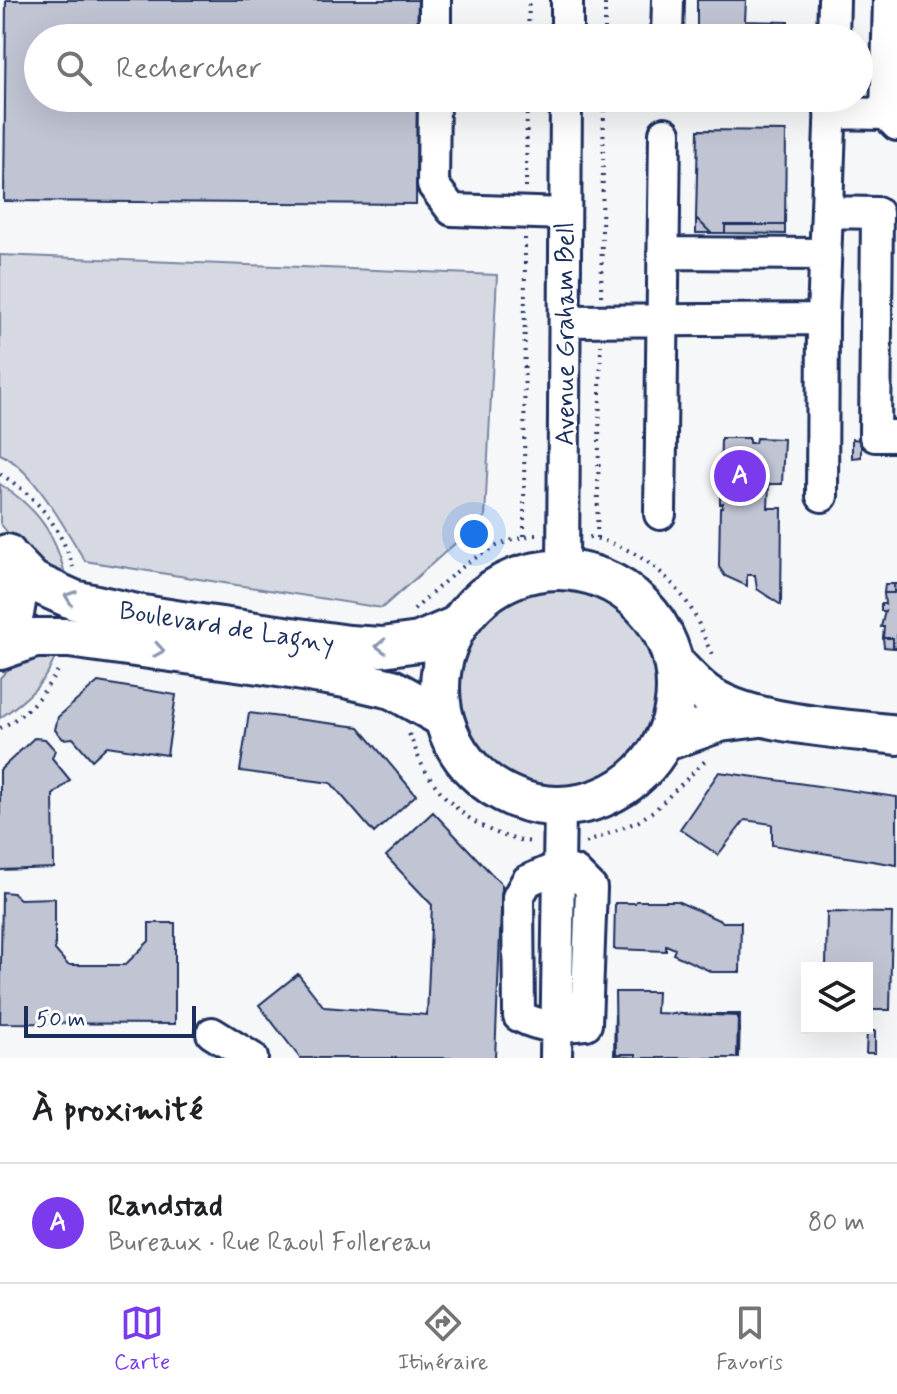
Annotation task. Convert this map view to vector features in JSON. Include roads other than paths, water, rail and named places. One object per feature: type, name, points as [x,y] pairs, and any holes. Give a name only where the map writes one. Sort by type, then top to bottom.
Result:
[{"type":"main road","points":[[0,648],[10,630],[17,606],[16,582],[5,550]]},
{"type":"main road","name":"Boulevard de Lagny","points":[[5,550],[32,581],[68,598],[137,614],[349,645],[419,642],[456,626]]},
{"type":"main road","points":[[563,551],[591,574],[618,586],[641,603],[659,626],[674,663],[676,684],[673,716],[663,742],[643,771],[620,790],[592,803],[560,840],[530,804],[500,793],[474,773],[454,748],[442,717],[439,686],[443,655],[456,626],[476,602],[502,583],[531,572],[563,551]]},
{"type":"main road","name":"Boulevard de Lagny","points":[[0,648],[35,638],[69,638],[266,665],[392,689],[442,717]]},
{"type":"main road","points":[[674,663],[705,693],[723,703],[764,717],[897,735]]},
{"type":"main road","points":[[663,742],[720,722],[764,717]]},
{"type":"street","points":[[435,0],[435,24]]},
{"type":"street","points":[[567,0],[567,24]]},
{"type":"street","points":[[667,24],[668,0]]},
{"type":"street","points":[[833,24],[834,0]]},
{"type":"street","points":[[857,112],[892,120],[889,0]]},
{"type":"street","points":[[434,112],[433,185],[452,210],[565,214]]},
{"type":"street","name":"Avenue Graham Bell","points":[[563,551],[566,112]]},
{"type":"street","points":[[822,496],[823,319],[830,112]]},
{"type":"street","points":[[660,514],[665,133]]},
{"type":"street","points":[[827,212],[877,213],[875,436],[897,436]]},
{"type":"street","points":[[663,253],[825,254]]},
{"type":"street","points":[[565,321],[823,319]]},
{"type":"street","points":[[556,1058],[560,840]]},
{"type":"street","points":[[557,1027],[536,1026],[519,1016],[518,897],[560,840]]},
{"type":"street","points":[[212,1033],[252,1058]]},
{"type":"place","name":"Randstad","points":[[740,476]]}]
